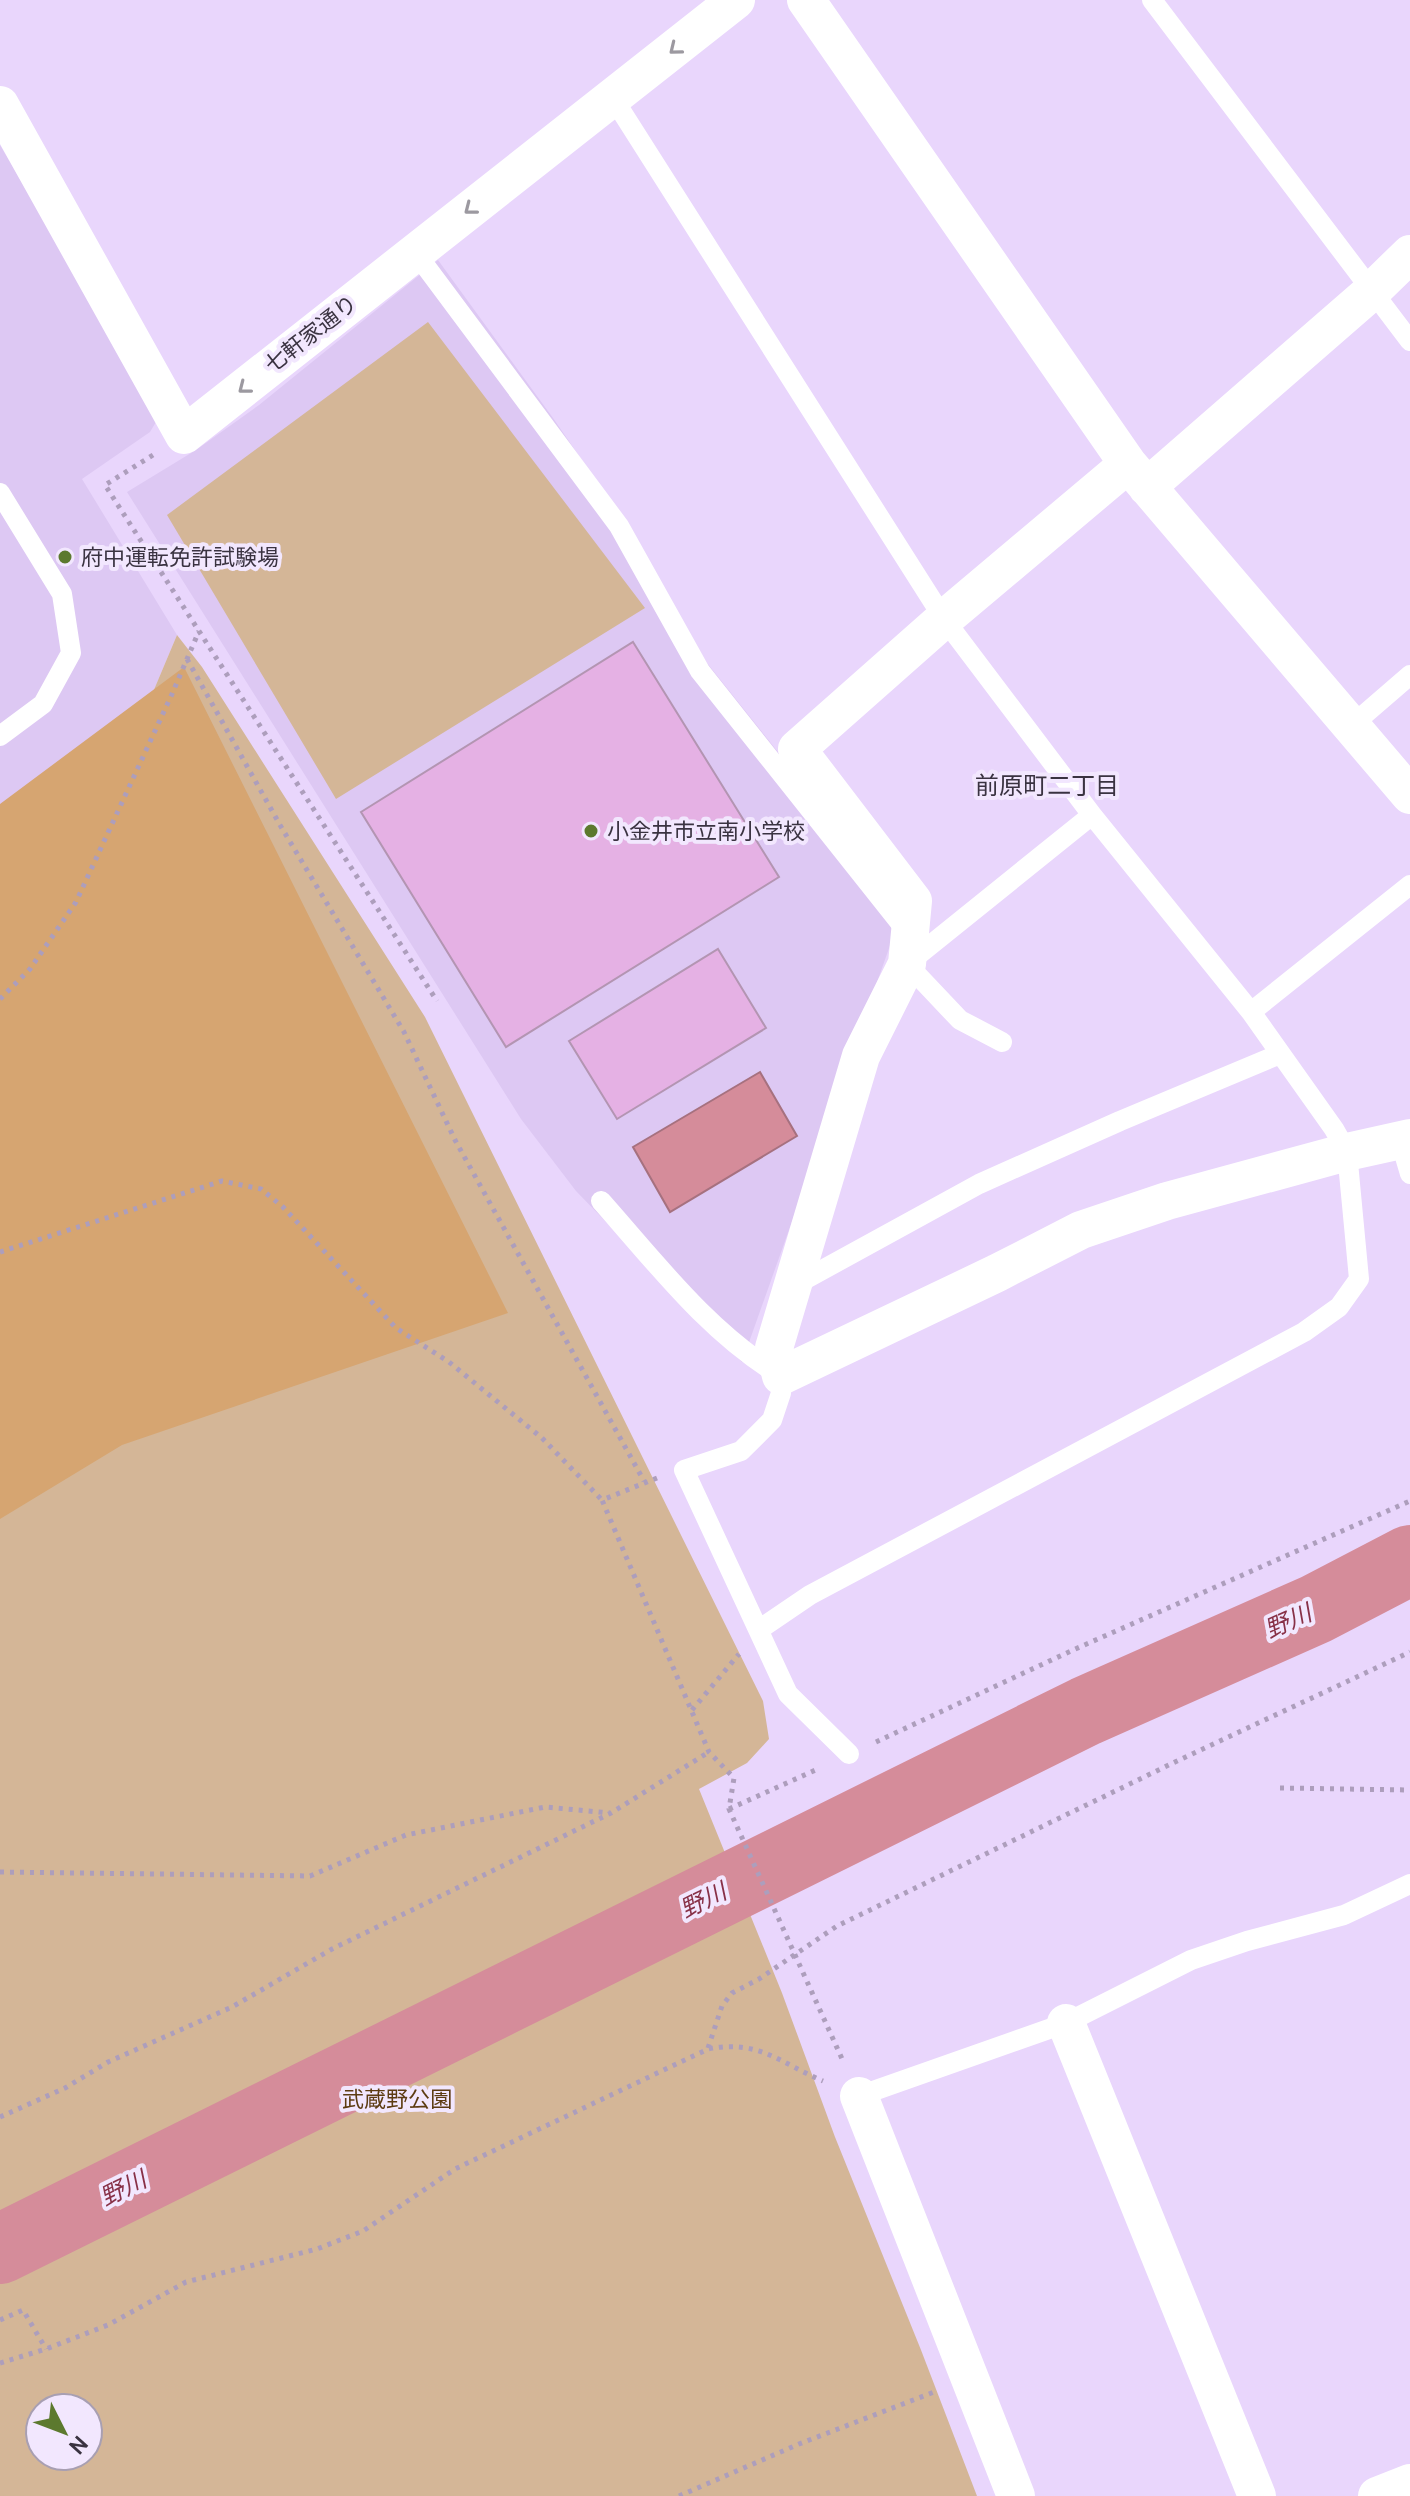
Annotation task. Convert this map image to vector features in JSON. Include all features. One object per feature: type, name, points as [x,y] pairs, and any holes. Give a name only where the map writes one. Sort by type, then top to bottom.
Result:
[{"type":"street","name":"七軒家通り","points":[[184,435],[736,0]]},
{"type":"street","points":[[806,0],[1138,475],[1410,795]]},
{"type":"street","points":[[0,105],[184,435]]},
{"type":"street","points":[[1407,1151],[1347,1152],[1167,1201],[1081,1230],[781,1376],[774,1348],[861,1056],[908,950],[913,901],[797,749],[944,619],[1300,352],[1371,292],[1410,254]]},
{"type":"street","points":[[1066,2023],[1257,2496]]},
{"type":"street","points":[[859,2096],[1016,2496]]},
{"type":"street","points":[[1377,2496],[1410,2483]]},
{"type":"lane","points":[[1152,0],[1410,341]]},
{"type":"lane","points":[[613,98],[944,619],[1092,815],[1251,1012],[1347,1152],[1359,1279],[1339,1307],[1304,1332],[810,1595],[760,1629]]},
{"type":"lane","points":[[415,252],[619,526],[700,671],[960,1020],[1002,1042]]},
{"type":"lane","points":[[0,736],[43,704],[71,653],[62,594],[3,502]]},
{"type":"lane","points":[[1351,726],[1410,675]]},
{"type":"lane","points":[[908,950],[1092,815]]},
{"type":"lane","points":[[1251,1012],[1410,885]]},
{"type":"lane","points":[[792,1287],[979,1184],[1280,1054]]},
{"type":"lane","points":[[601,1201],[691,1303],[751,1358],[781,1376],[781,1393],[772,1420],[741,1451],[684,1470],[788,1694],[849,1754]]},
{"type":"lane","points":[[859,2096],[1066,2023],[1191,1960],[1247,1941],[1344,1915],[1410,1884]]},
{"type":"path","points":[[184,435],[105,485],[437,1001]]},
{"type":"path","points":[[0,999],[30,969],[76,902],[199,631]]},
{"type":"path","points":[[187,659],[287,838],[404,1032],[455,1140],[644,1481]]},
{"type":"path","points":[[0,1252],[222,1181],[261,1189],[283,1207],[396,1328],[449,1362],[542,1438],[602,1500],[709,1752],[734,1778],[729,1809],[859,2096]]},
{"type":"path","points":[[602,1500],[644,1481],[684,1470]]},
{"type":"path","points":[[729,1809],[1073,1650],[1410,1501]]},
{"type":"path","points":[[692,1710],[760,1629]]},
{"type":"path","points":[[708,2049],[722,2006],[732,1993],[851,1919],[1410,1652]]},
{"type":"path","points":[[0,2117],[65,2088],[108,2062],[232,2007],[332,1949],[611,1813],[709,1752]]},
{"type":"path","points":[[1280,1788],[1410,1790]]},
{"type":"path","points":[[0,1872],[310,1876],[406,1835],[545,1807],[611,1813]]},
{"type":"path","points":[[0,2363],[108,2325],[186,2282],[317,2249],[363,2231],[455,2169],[708,2049],[725,2045],[764,2051],[859,2096]]},
{"type":"path","points":[[0,2320],[23,2310],[46,2349]]},
{"type":"path","points":[[679,2496],[799,2444],[945,2388],[975,2387]]},
{"type":"shaded area","name":"府中運転免許試験場","points":[[0,145],[159,417],[150,432],[82,479],[177,635],[116,780],[0,860]]},
{"type":"shaded area","name":"小金井市立南小学校","points":[[438,260],[623,520],[707,663],[903,909],[742,1362],[576,1191],[521,1119],[127,492],[196,450],[259,405]]},
{"type":"shaded area","points":[[184,667],[508,1313],[122,1445],[0,1519],[0,804]]},
{"type":"shaded area","points":[[760,1072],[797,1136],[670,1212],[633,1147]]},
{"type":"green space","points":[[428,322],[645,608],[336,799],[167,515]]},
{"type":"green space","name":"武蔵野公園","points":[[177,635],[202,667],[425,1017],[763,1701],[769,1739],[747,1763],[699,1789],[782,1993],[835,2137],[977,2496],[0,2496],[0,860],[116,780]]},
{"type":"building","points":[[633,642],[779,877],[506,1047],[361,812]]},
{"type":"building","points":[[718,949],[766,1028],[617,1119],[569,1041]]},
{"type":"waterway","name":"野川","points":[[0,2249],[1086,1711],[1316,1609],[1410,1560]]},
{"type":"place","name":"府中運転免許試験場","points":[[65,557]]},
{"type":"place","name":"小金井市立南小学校","points":[[591,831]]},
{"type":"district","name":"前原町二丁目","points":[[1047,785]]}]
